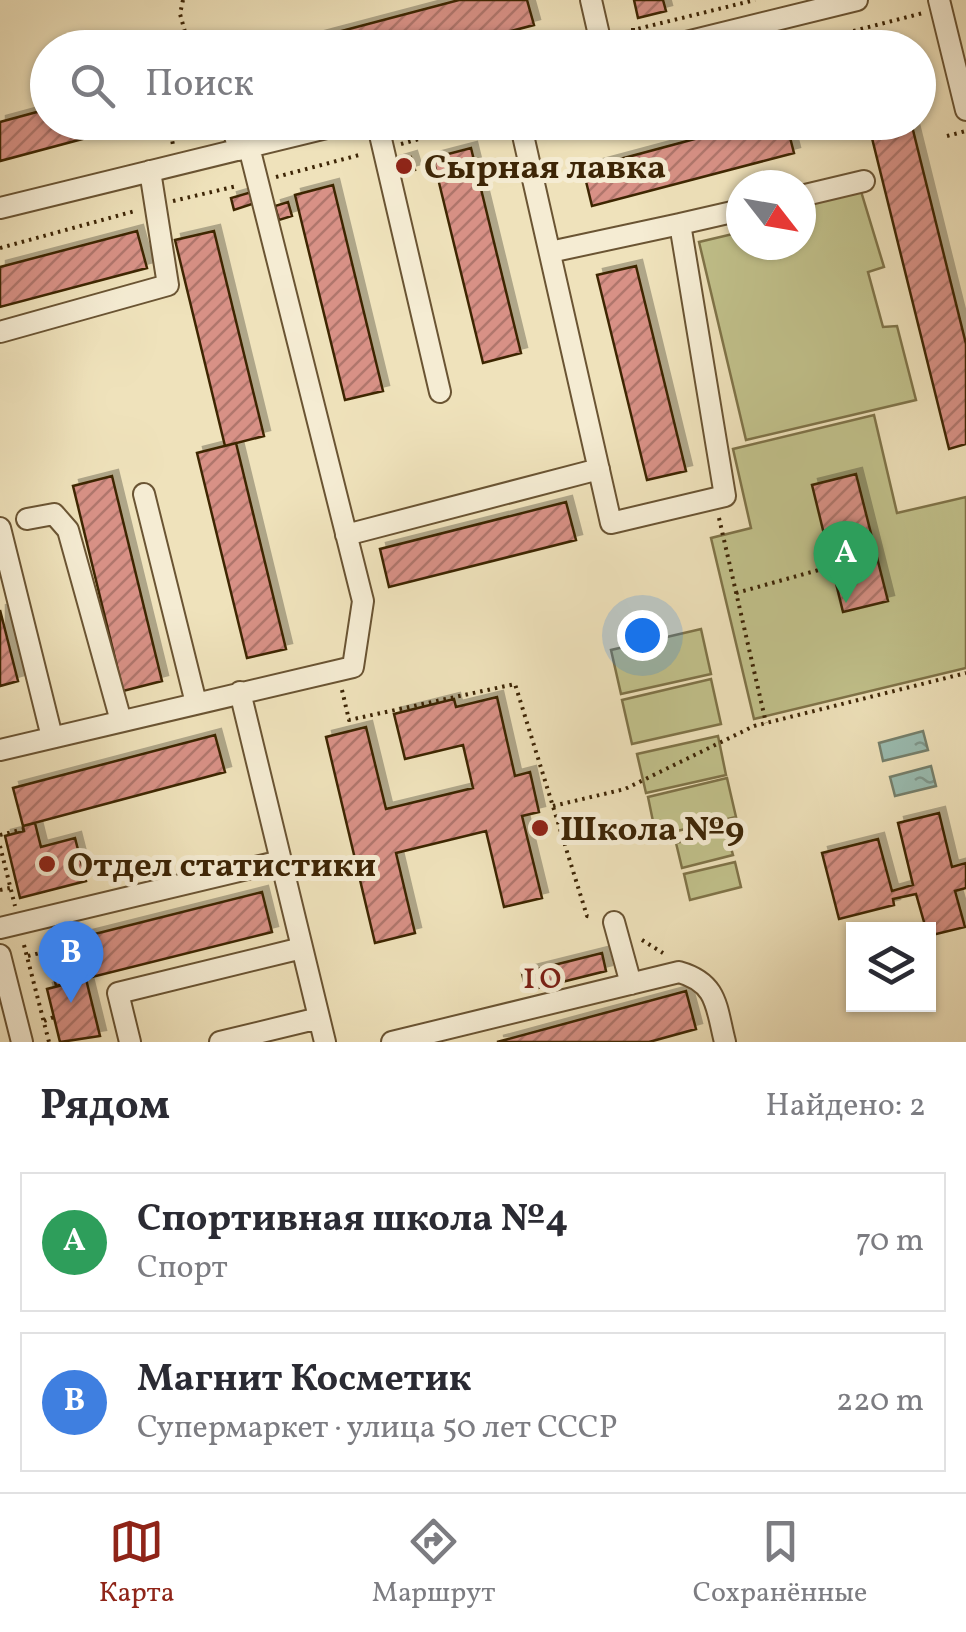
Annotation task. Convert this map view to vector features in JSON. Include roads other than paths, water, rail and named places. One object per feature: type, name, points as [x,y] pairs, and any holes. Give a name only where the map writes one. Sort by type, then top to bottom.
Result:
[{"type":"street","points":[[591,0],[598,30]]},
{"type":"street","points":[[735,30],[857,0]]},
{"type":"street","points":[[940,4],[962,77],[966,110]]},
{"type":"street","points":[[0,750],[353,667],[363,601],[257,182],[240,140]]},
{"type":"street","points":[[0,208],[277,140]]},
{"type":"street","points":[[382,140],[440,392]]},
{"type":"street","points":[[524,140],[611,523],[725,496],[680,224]]},
{"type":"street","points":[[0,332],[168,284],[150,172]]},
{"type":"street","points":[[816,192],[864,181]]},
{"type":"street","points":[[550,252],[726,213]]},
{"type":"street","points":[[346,534],[599,469]]},
{"type":"street","points":[[144,494],[196,704]]},
{"type":"street","points":[[27,519],[54,514],[68,530],[121,721]]},
{"type":"street","points":[[0,528],[52,738]]},
{"type":"street","points":[[240,692],[324,1042]]},
{"type":"street","points":[[0,928],[281,861]]},
{"type":"street","points":[[614,922],[631,984]]},
{"type":"street","points":[[130,1042],[118,993],[302,948]]},
{"type":"street","points":[[0,955],[22,1042]]},
{"type":"street","points":[[392,1042],[437,1037],[680,972],[697,977],[711,988],[725,1042]]},
{"type":"street","points":[[220,1042],[319,1018]]},
{"type":"water","points":[[923,731],[928,750],[883,761],[879,743]]},
{"type":"water","points":[[931,766],[936,786],[895,796],[890,777]]},
{"type":"place","name":"Сырная лавка","points":[[404,166]]},
{"type":"place","name":"Спортивная школа №4","points":[[846,603]]},
{"type":"place","name":"Школа №9","points":[[540,828]]},
{"type":"place","name":"Отдел статистики","points":[[47,864]]},
{"type":"place","name":"Магнит Косметик","points":[[71,1003]]},
{"type":"district","name":"10","points":[[543,975]]}]
